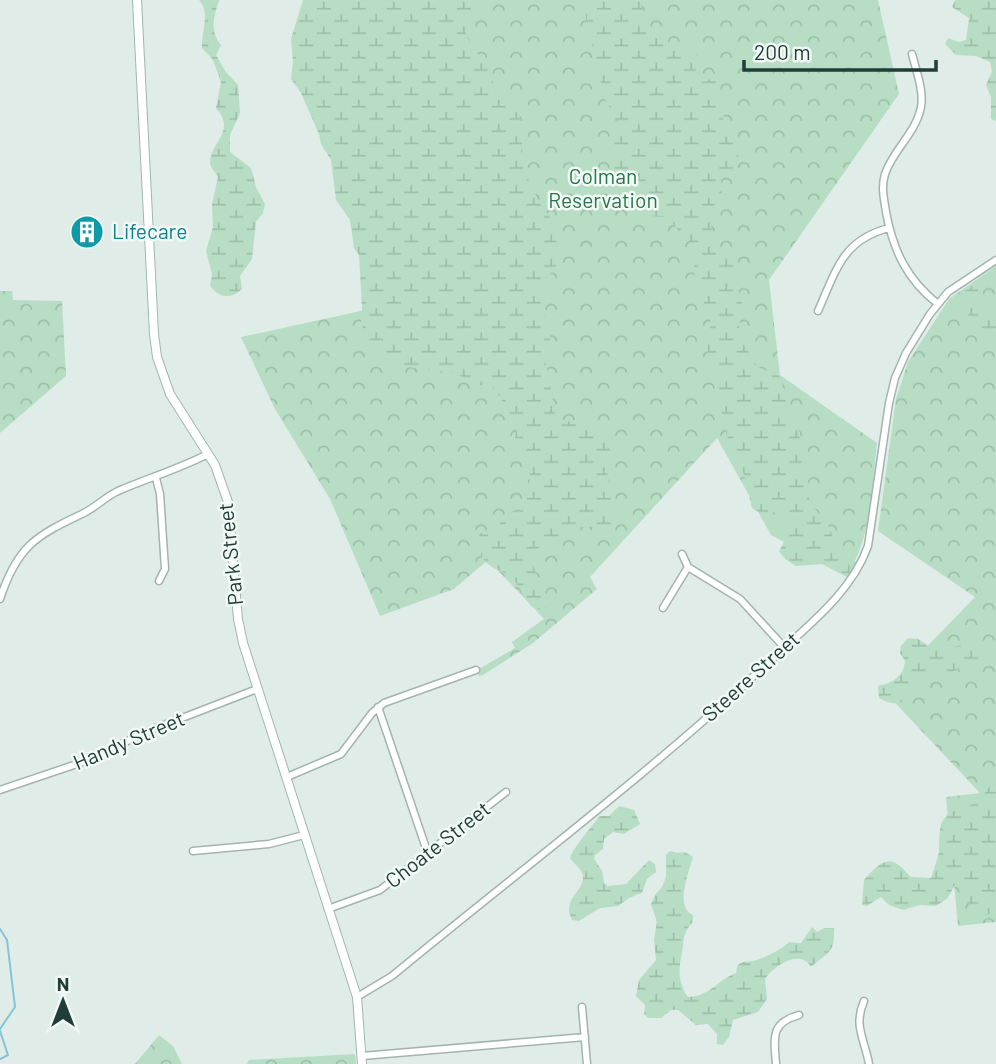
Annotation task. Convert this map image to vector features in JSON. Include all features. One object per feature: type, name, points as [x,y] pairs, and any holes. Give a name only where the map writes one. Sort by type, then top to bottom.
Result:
[{"type":"main road","name":"Park Street","points":[[137,0],[156,345],[162,375],[170,394],[219,474],[228,502],[238,619],[248,663],[357,997],[362,1060]]},
{"type":"street","points":[[912,54],[921,107],[911,132],[894,155],[885,174],[882,189],[889,228],[902,265],[926,295],[938,304]]},
{"type":"street","points":[[817,311],[848,249],[859,239],[889,228]]},
{"type":"street","name":"Steere Street","points":[[357,997],[391,976],[693,730],[836,597],[861,567],[873,524],[889,403],[895,378],[906,353],[948,292],[996,260]]},
{"type":"street","points":[[0,599],[7,578],[24,549],[50,529],[82,514],[116,492],[156,478],[208,454]]},
{"type":"street","points":[[156,478],[160,494],[165,569],[159,581]]},
{"type":"street","points":[[682,554],[688,567],[740,599],[785,647]]},
{"type":"street","points":[[663,608],[688,567]]},
{"type":"street","points":[[287,777],[341,754],[378,707],[476,670]]},
{"type":"street","name":"Handy Street","points":[[0,790],[80,763],[151,730],[257,689]]},
{"type":"street","points":[[378,707],[428,854]]},
{"type":"street","name":"Choate Street","points":[[328,909],[380,890],[506,792]]},
{"type":"street","points":[[193,851],[269,844],[304,835]]},
{"type":"street","points":[[864,1001],[858,1025],[869,1064]]},
{"type":"street","points":[[582,1007],[587,1064]]},
{"type":"street","points":[[776,1064],[774,1042],[777,1028],[785,1020],[799,1015]]},
{"type":"street","points":[[362,1060],[585,1037]]},
{"type":"green space","points":[[199,0],[219,0],[214,28],[221,45],[216,55],[238,85],[240,113],[230,135],[230,152],[251,168],[256,187],[265,204],[263,213],[256,222],[252,259],[240,276],[242,289],[229,296],[221,295],[210,286],[212,274],[206,251],[213,227],[212,204],[218,177],[210,162],[224,124],[216,108],[221,82],[213,60],[202,48],[205,17],[203,5]]},
{"type":"green space","points":[[303,0],[473,0],[474,12],[465,30],[468,39],[491,75],[496,92],[511,101],[519,112],[523,134],[521,153],[527,166],[526,175],[549,216],[556,237],[558,260],[555,269],[546,278],[539,298],[550,332],[550,345],[545,357],[556,418],[600,430],[612,457],[606,468],[614,505],[612,525],[572,528],[562,537],[538,548],[532,564],[549,600],[547,608],[539,608],[529,603],[512,578],[490,566],[481,555],[479,534],[498,526],[507,514],[518,509],[529,489],[530,473],[515,440],[516,427],[495,388],[474,384],[455,373],[407,367],[388,361],[368,339],[361,324],[359,255],[354,248],[350,220],[336,200],[331,160],[321,144],[301,93],[291,79],[291,39]]},
{"type":"green space","name":"Colman Reservation","points":[[350,0],[878,0],[899,94],[769,280],[780,375],[877,443],[866,528],[862,545],[847,575],[771,535],[717,438],[590,577],[597,589],[533,643],[483,675],[479,676],[477,670],[515,648],[512,642],[544,619],[488,560],[454,589],[380,616],[330,499],[275,409],[241,337],[416,299]]},
{"type":"green space","points":[[584,0],[640,0],[647,24],[655,36],[693,49],[699,60],[696,79],[704,82],[712,78],[718,82],[715,93],[724,116],[721,133],[732,140],[739,158],[735,167],[721,177],[722,194],[709,214],[718,248],[740,266],[735,282],[742,300],[739,334],[758,367],[779,376],[789,405],[789,424],[800,432],[799,456],[808,479],[807,493],[811,504],[828,525],[839,553],[857,562],[858,566],[852,576],[847,577],[822,564],[796,566],[785,559],[779,551],[787,532],[788,520],[781,512],[760,513],[752,508],[744,474],[735,460],[728,440],[717,394],[718,381],[709,359],[707,344],[711,323],[694,273],[694,250],[689,239],[664,217],[650,216],[620,183],[614,170],[610,144],[618,128],[617,119],[602,95],[602,84],[594,74],[597,58],[588,34]]},
{"type":"green space","points":[[955,0],[996,0],[996,121],[991,119],[991,97],[986,85],[992,72],[990,62],[976,56],[956,55],[945,44],[948,38],[959,42],[966,40],[969,18],[952,7]]},
{"type":"green space","points":[[996,266],[996,922],[958,926],[946,797],[980,793],[884,691],[975,597],[878,531],[896,399],[908,362],[949,299]]},
{"type":"green space","points":[[977,281],[982,285],[977,296],[980,303],[988,310],[996,304],[996,336],[990,336],[983,328],[972,326],[967,311],[963,309],[960,296]]},
{"type":"green space","points":[[0,291],[12,291],[13,300],[62,301],[66,376],[0,433]]},
{"type":"green space","points":[[908,638],[918,639],[936,650],[963,645],[972,649],[996,650],[996,656],[965,662],[952,674],[937,675],[914,687],[905,701],[885,701],[879,698],[878,686],[893,681],[902,672],[905,661],[900,653],[901,646]]},
{"type":"green space","points":[[996,781],[995,913],[984,914],[973,909],[963,897],[965,885],[962,881],[955,884],[948,898],[936,906],[920,905],[903,910],[889,905],[881,897],[867,906],[862,905],[864,880],[877,866],[885,862],[896,863],[911,877],[931,878],[939,852],[944,819],[951,813],[974,804]]},
{"type":"green space","points":[[619,806],[634,810],[640,824],[624,834],[613,832],[604,839],[603,849],[594,859],[602,871],[604,883],[608,886],[626,884],[649,860],[655,864],[656,872],[647,879],[642,893],[618,906],[600,908],[579,921],[572,920],[571,901],[582,883],[583,875],[570,858],[600,816],[609,816]]},
{"type":"green space","points":[[670,851],[685,852],[693,857],[686,880],[684,905],[693,915],[693,920],[684,936],[680,970],[682,986],[688,997],[707,991],[736,973],[737,966],[742,962],[761,958],[789,942],[801,943],[812,927],[817,932],[824,928],[834,928],[830,951],[811,967],[800,959],[794,959],[781,964],[769,974],[765,979],[767,999],[758,1012],[733,1020],[729,1037],[723,1045],[717,1044],[717,1034],[708,1024],[696,1025],[678,1010],[671,1010],[661,1018],[648,1018],[644,1014],[645,1005],[636,996],[639,980],[656,960],[654,939],[657,922],[651,904],[666,877],[666,855]]},
{"type":"green space","points":[[159,1035],[173,1046],[182,1064],[135,1064]]},
{"type":"green space","points":[[355,1054],[356,1064],[247,1064],[249,1060]]},
{"type":"waterway","points":[[0,929],[7,940],[15,1007],[0,1029]]},
{"type":"waterway","points":[[0,1031],[8,1055],[0,1059]]},
{"type":"place","name":"Lifecare","points":[[87,232]]}]
